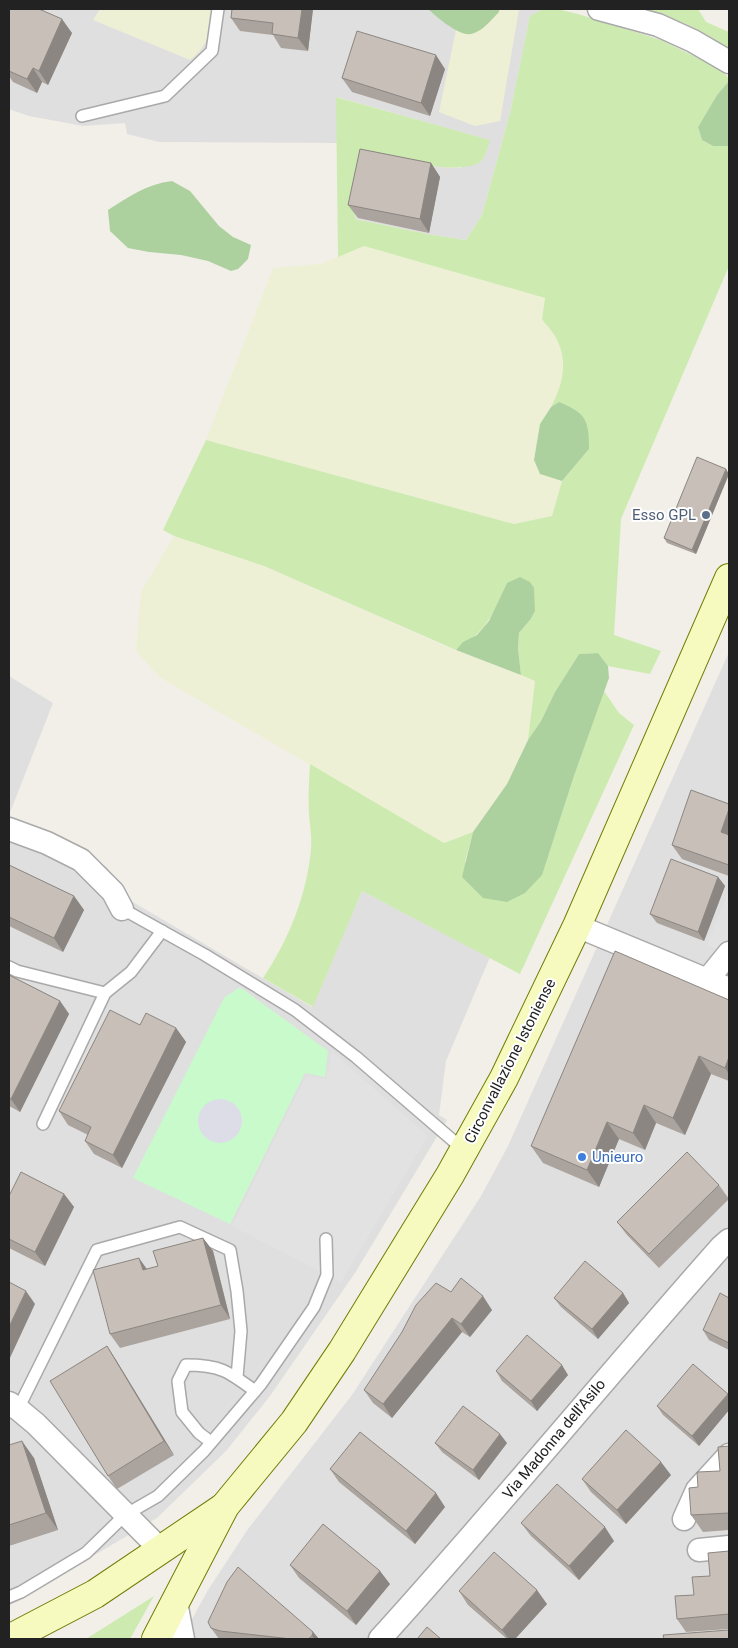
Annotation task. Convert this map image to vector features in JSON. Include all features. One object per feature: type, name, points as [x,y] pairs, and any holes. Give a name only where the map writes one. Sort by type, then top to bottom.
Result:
[{"type":"main road","name":"Circonvallazione Istoniense","points":[[156,1639],[225,1506],[294,1422],[342,1351],[464,1150],[504,1078],[577,926],[729,578]]},
{"type":"main road","name":"Circonvallazione Istoniense","points":[[9,1639],[95,1594],[225,1506]]},
{"type":"street","points":[[599,9],[658,25],[693,41],[729,62]]},
{"type":"street","points":[[9,829],[47,843],[81,860],[113,892],[119,907]]},
{"type":"street","points":[[577,926],[729,989]]},
{"type":"street","points":[[708,979],[729,953]]},
{"type":"street","name":"Via Madonna dell'Asilo","points":[[380,1639],[449,1562],[652,1324],[729,1240]]},
{"type":"street","points":[[14,1406],[160,1549]]},
{"type":"street","points":[[684,1519],[697,1490],[729,1455]]},
{"type":"street","points":[[699,1550],[729,1547]]},
{"type":"street","points":[[176,1602],[183,1639]]},
{"type":"lane","points":[[82,116],[166,96],[212,51],[218,9]]},
{"type":"lane","points":[[119,907],[295,1010],[356,1057],[464,1150]]},
{"type":"lane","points":[[43,1124],[105,993],[131,972],[162,931]]},
{"type":"lane","points":[[9,967],[17,971],[105,993]]},
{"type":"lane","points":[[14,1406],[97,1250],[180,1227],[230,1250],[241,1331],[237,1377]]},
{"type":"lane","points":[[9,1597],[21,1592],[86,1553],[126,1515],[158,1496],[211,1442],[255,1391],[314,1307],[326,1275],[326,1239]]},
{"type":"lane","points":[[211,1442],[199,1433],[182,1412],[178,1380],[186,1365],[209,1365],[231,1373],[255,1391]]},
{"type":"shaded area","points":[[9,9],[543,9],[530,17],[510,113],[482,215],[466,240],[355,219],[366,156],[438,167],[460,168],[483,159],[489,140],[337,97],[337,143],[159,142],[127,134],[125,123],[83,126],[29,116],[9,109]]},
{"type":"shaded area","points":[[729,652],[729,1639],[181,1639],[208,1590],[248,1529],[352,1395],[481,1196],[508,1146]]},
{"type":"shaded area","points":[[9,676],[53,703],[9,815]]},
{"type":"shaded area","points":[[9,815],[107,867],[126,898],[312,1007],[362,891],[490,957],[446,1061],[439,1115],[447,1120],[355,1273],[270,1396],[226,1451],[157,1518],[9,1606]]},
{"type":"shaded area","points":[[729,890],[729,956],[707,945]]},
{"type":"shaded area","points":[[332,1052],[428,1136],[341,1282],[232,1226],[306,1076],[326,1079]]},
{"type":"shaded area","points":[[224,1099],[236,1105],[241,1112],[241,1130],[236,1137],[229,1142],[216,1143],[208,1140],[201,1133],[198,1117],[201,1109],[208,1102]]},
{"type":"green space","points":[[100,9],[214,9],[207,40],[199,52],[190,60],[93,20]]},
{"type":"green space","points":[[428,9],[499,9],[499,12],[479,31],[466,34],[448,25]]},
{"type":"green space","points":[[499,9],[519,9],[500,121],[475,126],[439,112],[456,30],[471,34],[482,29]]},
{"type":"green space","points":[[543,9],[557,9],[578,14],[661,40],[722,70],[729,79],[698,127],[702,140],[713,146],[729,146],[729,266],[621,519],[614,635],[661,651],[650,674],[608,666],[598,653],[579,654],[528,740],[535,681],[521,675],[518,648],[519,633],[530,620],[507,583],[495,610],[483,628],[456,650],[264,566],[174,536],[163,530],[206,440],[514,524],[552,516],[562,481],[589,449],[588,431],[584,419],[575,411],[559,402],[551,407],[561,383],[563,358],[557,339],[542,319],[545,298],[364,246],[338,257],[336,97],[490,140],[483,159],[475,165],[462,167],[428,166],[366,156],[355,219],[466,240],[482,215],[510,113],[530,16]]},
{"type":"green space","points":[[631,9],[698,9],[706,22],[729,32],[729,48],[684,23]]},
{"type":"green space","points":[[729,81],[729,146],[713,146],[702,140],[698,127],[717,95]]},
{"type":"green space","points":[[172,181],[190,191],[219,226],[233,237],[251,245],[248,259],[238,269],[231,271],[208,261],[181,255],[128,248],[110,231],[108,210],[146,188]]},
{"type":"green space","points":[[364,246],[545,298],[542,319],[558,340],[564,362],[560,391],[540,424],[540,474],[562,481],[552,516],[514,524],[206,440],[273,268],[320,264]]},
{"type":"green space","points":[[559,402],[580,414],[587,424],[589,439],[589,449],[562,481],[540,474],[534,460],[540,424],[551,407]]},
{"type":"green space","points":[[174,536],[264,566],[440,644],[535,680],[528,740],[507,784],[473,832],[444,843],[159,677],[136,651],[141,592]]},
{"type":"green space","points":[[520,577],[530,582],[534,588],[535,611],[519,633],[518,648],[521,675],[456,650],[463,642],[477,635],[489,621],[507,583]]},
{"type":"green space","points":[[598,653],[608,666],[609,678],[574,776],[542,875],[525,893],[507,902],[483,898],[462,877],[473,832],[507,784],[528,740],[579,654]]},
{"type":"green space","points":[[604,691],[619,713],[634,725],[520,974],[362,891],[313,1007],[263,978],[280,949],[295,917],[309,866],[311,845],[309,815],[310,764],[444,843],[473,832],[465,862],[555,835]]},
{"type":"green space","points":[[240,987],[328,1051],[325,1077],[305,1073],[230,1224],[133,1178],[224,998]]},
{"type":"green space","points":[[154,1596],[130,1639],[86,1639]]},
{"type":"building","points":[[9,9],[39,9],[62,19],[39,71],[33,68],[27,79],[9,71]]},
{"type":"building","points":[[232,9],[302,9],[298,38],[272,34],[273,23],[231,18]]},
{"type":"building","points":[[357,31],[436,55],[421,103],[342,78]]},
{"type":"building","points":[[360,149],[431,163],[420,219],[348,205]]},
{"type":"building","points":[[697,457],[726,469],[692,550],[664,538]]},
{"type":"building","points":[[691,790],[729,804],[721,832],[729,835],[729,865],[672,845]]},
{"type":"building","points":[[671,859],[718,877],[698,932],[650,914]]},
{"type":"building","points":[[9,865],[74,896],[54,938],[9,917]]},
{"type":"building","points":[[615,951],[729,1000],[729,1057],[725,1068],[699,1056],[673,1118],[644,1105],[633,1133],[607,1122],[587,1170],[531,1146]]},
{"type":"building","points":[[9,975],[60,1001],[11,1099],[9,1098]]},
{"type":"building","points":[[110,1010],[140,1025],[146,1013],[176,1028],[113,1155],[85,1141],[91,1127],[59,1111]]},
{"type":"building","points":[[687,1152],[719,1185],[649,1254],[617,1222]]},
{"type":"building","points":[[21,1172],[64,1194],[35,1252],[9,1239],[9,1196]]},
{"type":"building","points":[[203,1238],[221,1305],[110,1334],[93,1270],[139,1258],[143,1270],[158,1266],[153,1251]]},
{"type":"building","points":[[585,1261],[623,1293],[592,1329],[554,1298]]},
{"type":"building","points":[[461,1278],[483,1296],[461,1324],[452,1318],[383,1404],[364,1390],[402,1332],[416,1305],[436,1283],[451,1292]]},
{"type":"building","points":[[9,1282],[26,1291],[9,1327]]},
{"type":"building","points":[[720,1293],[729,1298],[729,1343],[703,1330]]},
{"type":"building","points":[[527,1335],[562,1365],[531,1401],[496,1371]]},
{"type":"building","points":[[107,1346],[164,1441],[108,1476],[50,1381]]},
{"type":"building","points":[[693,1364],[728,1394],[692,1436],[657,1406]]},
{"type":"building","points":[[463,1406],[500,1434],[473,1470],[435,1443]]},
{"type":"building","points":[[626,1430],[661,1462],[617,1510],[582,1479]]},
{"type":"building","points":[[360,1432],[436,1493],[406,1531],[330,1469]]},
{"type":"building","points":[[22,1441],[46,1513],[9,1525],[9,1445]]},
{"type":"building","points":[[729,1446],[729,1513],[691,1515],[689,1488],[698,1487],[697,1472],[720,1471],[718,1447]]},
{"type":"building","points":[[557,1484],[605,1527],[569,1566],[521,1523]]},
{"type":"building","points":[[323,1524],[380,1571],[347,1611],[290,1565]]},
{"type":"building","points":[[729,1551],[729,1614],[677,1619],[675,1596],[694,1595],[692,1577],[710,1576],[708,1553]]},
{"type":"building","points":[[494,1552],[537,1590],[502,1630],[459,1591]]},
{"type":"building","points":[[238,1567],[313,1632],[312,1636],[308,1639],[291,1639],[220,1631],[211,1628],[208,1622],[227,1582]]},
{"type":"building","points":[[427,1627],[441,1639],[417,1639]]},
{"type":"building","points":[[729,1630],[729,1639],[664,1639],[663,1635]]},
{"type":"place","name":"Esso GPL","points":[[706,515]]},
{"type":"place","name":"Unieuro","points":[[582,1157]]}]
